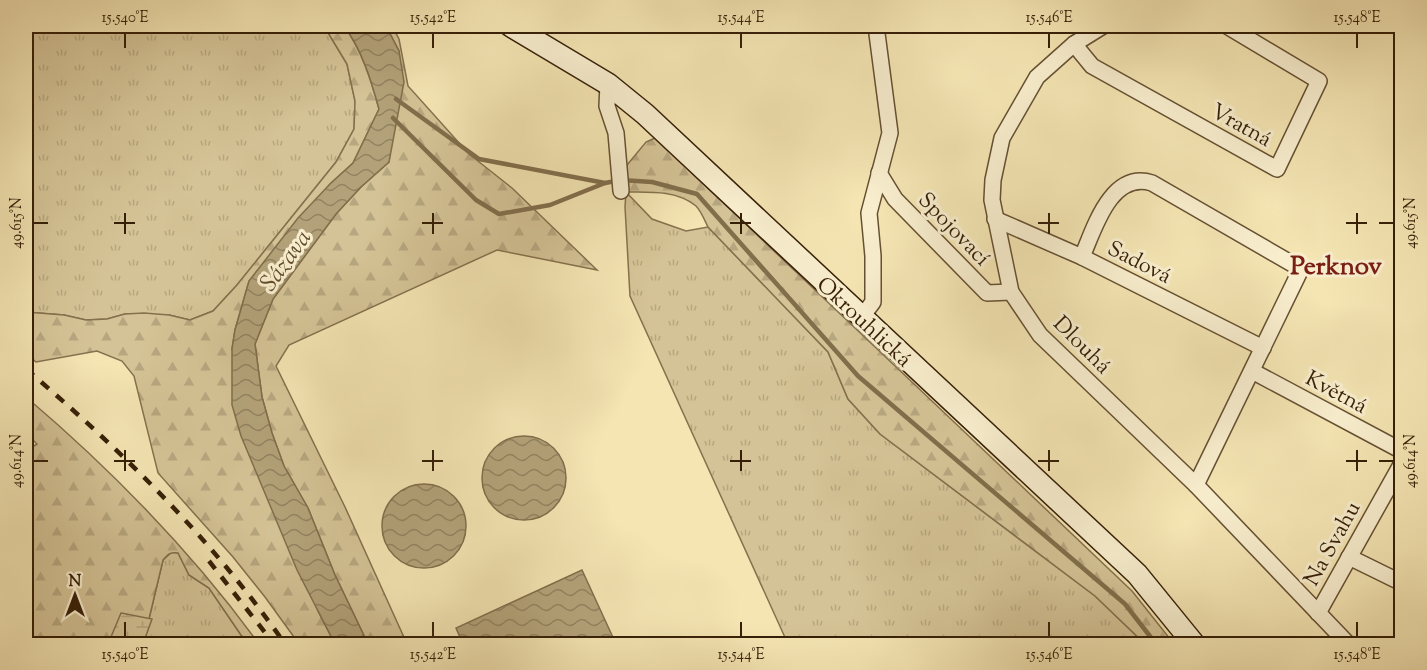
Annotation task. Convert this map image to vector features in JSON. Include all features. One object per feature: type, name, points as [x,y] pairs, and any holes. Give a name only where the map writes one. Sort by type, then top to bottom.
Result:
[{"type":"main road","name":"Okrouhlická","points":[[511,26],[608,84],[645,114],[1137,574],[1194,645]]},
{"type":"street","points":[[861,318],[873,302],[873,256],[869,213],[890,133],[876,26]]},
{"type":"street","name":"Dlouhá","points":[[1103,26],[1074,44],[1037,77],[1002,138],[993,180],[992,200],[1011,292],[1040,335],[1196,485],[1348,645]]},
{"type":"street","name":"Vratná","points":[[1074,44],[1092,66],[1277,169],[1319,81],[1227,26]]},
{"type":"street","points":[[608,84],[607,106],[616,133],[621,191]]},
{"type":"street","name":"Spojovací","points":[[879,173],[895,199],[987,293],[1011,292]]},
{"type":"street","points":[[1082,257],[1098,220],[1113,195],[1129,182],[1144,180],[1301,269],[1196,485]]},
{"type":"street","name":"Sadová","points":[[995,219],[1082,257],[1263,348]]},
{"type":"street","name":"Květná","points":[[1252,371],[1401,451]]},
{"type":"street","name":"Na Svahu","points":[[1318,613],[1401,463]]},
{"type":"street","points":[[1349,557],[1401,583]]},
{"type":"green space","points":[[26,26],[324,26],[347,64],[355,101],[354,129],[336,162],[237,285],[213,311],[190,320],[169,315],[125,314],[107,319],[86,320],[64,315],[26,312]]},
{"type":"green space","points":[[324,26],[344,26],[350,35],[365,66],[379,109],[353,163],[330,184],[249,281],[232,349],[318,611],[335,644],[299,644],[233,557],[158,473],[134,376],[122,361],[97,351],[36,362],[26,353],[26,312],[64,315],[86,320],[144,313],[190,320],[213,311],[237,285],[336,162],[354,129],[355,101],[347,64]]},
{"type":"green space","points":[[386,26],[392,26],[399,39],[408,86],[469,154],[512,188],[597,270],[497,250],[289,345],[276,366],[345,507],[407,644],[368,644],[335,575],[308,508],[284,466],[262,397],[255,344],[273,299],[336,214],[389,162],[399,51]]},
{"type":"green space","points":[[655,138],[1132,591],[1174,644],[1145,644],[1095,596],[880,434],[848,399],[828,352],[708,227],[696,206],[672,195],[626,192],[627,165],[646,142]]},
{"type":"green space","points":[[626,192],[652,219],[686,231],[708,227],[828,352],[848,399],[880,434],[1095,596],[1145,644],[788,644],[630,296]]},
{"type":"green space","points":[[26,397],[90,454],[150,514],[207,577],[259,644],[250,644],[241,635],[209,588],[189,575],[178,553],[175,553],[169,554],[163,560],[143,644],[26,644],[26,451],[37,444],[26,433]]},
{"type":"green space","points":[[172,552],[178,553],[189,575],[209,588],[241,635],[250,644],[143,644],[163,560]]},
{"type":"green space","points":[[121,613],[152,619],[143,644],[108,644]]},
{"type":"water","name":"Sázava","points":[[344,26],[386,26],[399,51],[404,82],[389,162],[336,214],[273,299],[255,344],[262,397],[284,466],[308,508],[335,575],[368,644],[335,644],[297,570],[241,436],[232,405],[232,349],[249,281],[298,218],[353,163],[379,109],[361,55]]},
{"type":"water","points":[[524,436],[540,439],[554,448],[563,462],[566,478],[563,494],[554,508],[540,517],[524,520],[508,517],[494,508],[485,494],[482,478],[485,462],[494,448],[508,439]]},
{"type":"water","points":[[424,484],[440,487],[454,496],[463,510],[466,526],[463,542],[454,556],[440,565],[424,568],[408,565],[394,556],[385,542],[382,526],[385,510],[394,496],[408,487]]},
{"type":"water","points":[[582,570],[616,644],[463,644],[456,628]]},
{"type":"waterway","points":[[396,99],[479,159],[605,183]]},
{"type":"waterway","points":[[393,118],[476,200],[499,214],[550,205],[605,183],[621,180],[652,182],[697,194],[858,376],[1125,604],[1156,644]]},
{"type":"railway","points":[[26,369],[97,432],[164,498],[227,568],[285,644]]},
{"type":"railway","points":[[209,561],[274,644]]},
{"type":"district","name":"Perknov","points":[[1336,265]]}]
